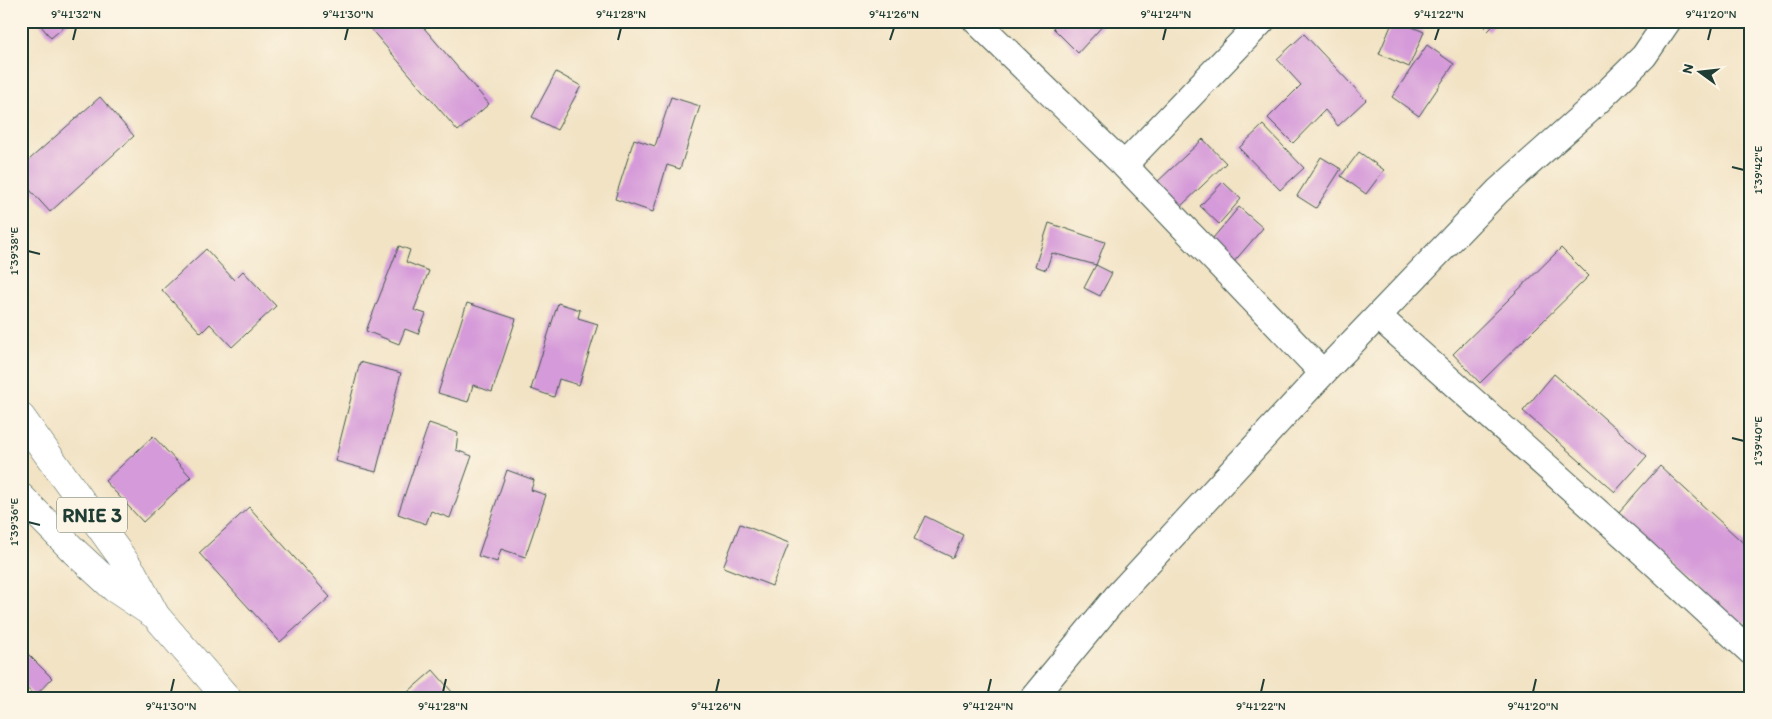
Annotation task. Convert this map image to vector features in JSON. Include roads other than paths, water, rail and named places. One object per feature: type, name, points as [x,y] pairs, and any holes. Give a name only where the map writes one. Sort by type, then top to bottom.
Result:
[{"type":"highway","name":"RNIE 3","points":[[21,417],[133,573],[156,616],[227,698]]},
{"type":"highway","name":"RNIE 3","points":[[21,498],[114,588],[156,616]]},
{"type":"street","points":[[976,21],[1124,165],[1323,373]]},
{"type":"street","points":[[1124,165],[1262,21]]},
{"type":"street","points":[[1033,698],[1117,596],[1323,373],[1498,191],[1589,110],[1644,56],[1668,21]]},
{"type":"street","points":[[1378,316],[1638,548],[1751,652]]}]
